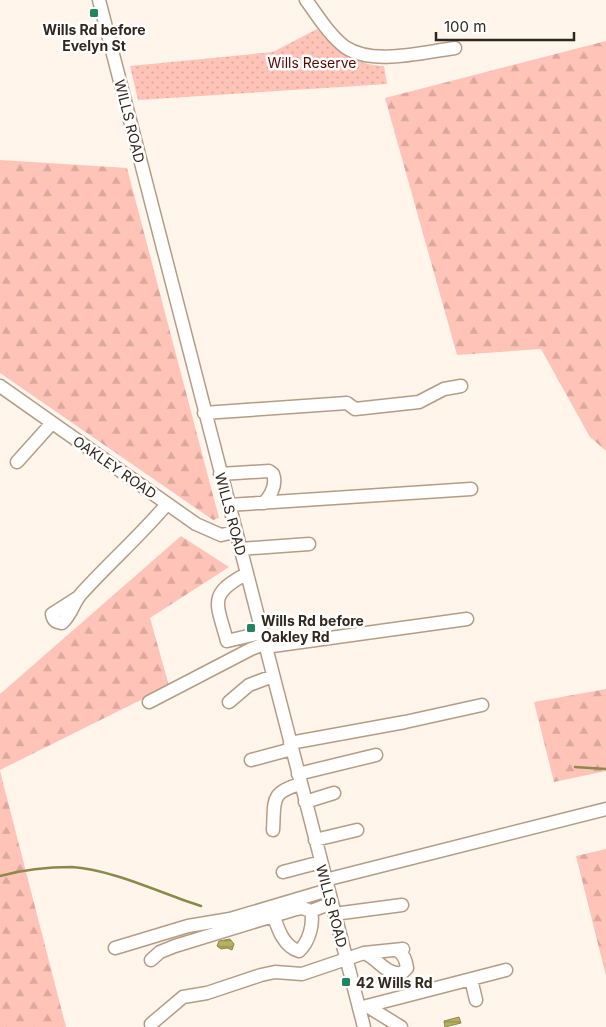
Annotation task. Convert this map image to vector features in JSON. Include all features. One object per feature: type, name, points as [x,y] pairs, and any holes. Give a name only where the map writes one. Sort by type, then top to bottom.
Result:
[{"type":"street","name":"WILLS ROAD","points":[[99,0],[324,876],[346,959],[363,1007],[364,1027]]},
{"type":"street","points":[[306,0],[328,31],[346,48],[363,56],[380,58],[455,48]]},
{"type":"street","name":"OAKLEY ROAD","points":[[0,386],[208,531],[221,535],[235,532]]},
{"type":"street","points":[[204,413],[347,403],[356,409],[419,402],[444,389],[461,386]]},
{"type":"street","points":[[17,462],[52,423]]},
{"type":"street","points":[[220,474],[269,471],[273,474],[274,484],[271,494],[264,503]]},
{"type":"street","points":[[228,505],[471,489]]},
{"type":"street","points":[[77,598],[126,550],[167,504]]},
{"type":"street","points":[[240,549],[309,544]]},
{"type":"street","points":[[246,574],[223,588],[218,599],[218,607],[227,641],[264,641],[467,619]]},
{"type":"street","points":[[149,702],[264,641]]},
{"type":"street","points":[[229,702],[248,685],[272,676]]},
{"type":"street","points":[[252,760],[291,746],[482,705]]},
{"type":"street","points":[[273,830],[276,798],[284,788],[299,779],[376,755]]},
{"type":"street","points":[[305,802],[334,793]]},
{"type":"street","points":[[283,872],[324,876],[606,809]]},
{"type":"street","points":[[315,840],[357,830]]},
{"type":"street","points":[[115,948],[188,926],[230,919],[324,876],[372,860]]},
{"type":"street","points":[[150,960],[160,952],[175,946],[302,908],[311,911],[402,905]]},
{"type":"street","points":[[274,917],[286,942],[292,949],[299,951],[308,939],[311,927],[311,911]]},
{"type":"street","points":[[151,1024],[183,997],[275,972],[302,974],[315,972],[364,953],[400,950],[406,961],[407,968],[402,973],[391,973],[372,956],[364,953]]},
{"type":"street","points":[[363,1007],[506,970]]},
{"type":"street","points":[[472,979],[476,1000]]},
{"type":"street","points":[[363,1007],[401,1027]]},
{"type":"green space","name":"Wills Reserve","points":[[317,29],[331,44],[346,55],[364,63],[384,66],[387,84],[138,100],[130,66],[273,52]]},
{"type":"green space","points":[[606,41],[606,451],[590,437],[541,349],[457,355],[385,98]]},
{"type":"green space","points":[[0,160],[127,168],[219,518],[213,520],[0,373]]},
{"type":"green space","points":[[181,536],[229,567],[150,618],[169,686],[0,770],[0,694]]},
{"type":"green space","points":[[606,689],[606,771],[554,782],[534,702]]},
{"type":"green space","points":[[0,771],[66,1027],[0,1027]]},
{"type":"green space","points":[[606,849],[606,976],[576,856]]},
{"type":"shaded area","points":[[230,939],[234,944],[232,950],[227,948],[221,949],[217,946],[219,941]]},
{"type":"shaded area","points":[[459,1017],[461,1023],[445,1027],[444,1021]]},
{"type":"waterway","points":[[575,767],[606,769]]},
{"type":"waterway","points":[[0,876],[45,868],[72,867],[87,869],[119,877],[201,906]]},
{"type":"place","name":"Wills Rd before Evelyn St","points":[[94,13]]},
{"type":"place","name":"Wills Rd before Oakley Rd","points":[[251,628]]},
{"type":"place","name":"42 Wills Rd","points":[[346,982]]}]
